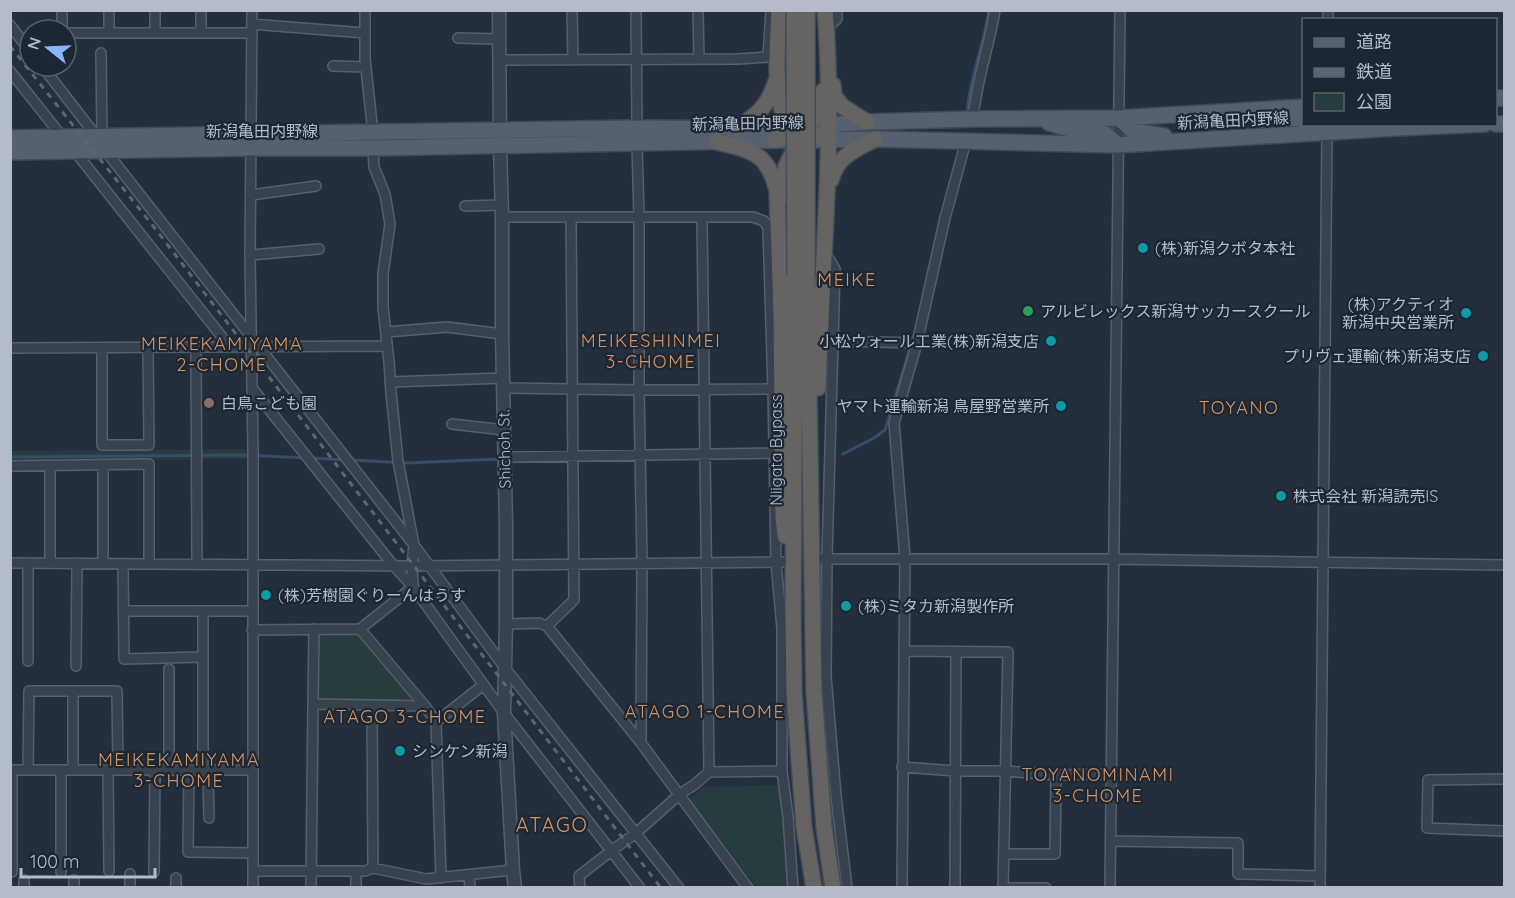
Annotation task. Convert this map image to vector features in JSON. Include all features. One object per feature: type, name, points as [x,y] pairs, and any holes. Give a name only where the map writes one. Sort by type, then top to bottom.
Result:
[{"type":"highway","points":[[825,10],[834,96],[842,106],[867,122]]},
{"type":"highway","points":[[737,128],[755,117],[765,107],[773,92],[796,11]]},
{"type":"highway","name":"Niigata Bypass","points":[[796,11],[801,275],[814,692],[824,827],[833,888]]},
{"type":"highway","points":[[812,610],[829,132],[827,28]]},
{"type":"highway","points":[[792,134],[810,122],[817,114],[823,93],[827,28]]},
{"type":"highway","points":[[771,221],[791,154],[792,134],[790,121],[784,114],[780,101],[778,75]]},
{"type":"highway","points":[[792,134],[829,132]]},
{"type":"highway","points":[[792,134],[816,154],[820,163],[826,204]]},
{"type":"highway","points":[[826,204],[833,174],[839,161],[875,139]]},
{"type":"highway","points":[[717,142],[748,151],[760,158],[772,173],[777,190],[771,221],[783,516],[793,619]]},
{"type":"highway","name":"Niigata Bypass","points":[[801,275],[793,619],[794,693],[804,827],[814,888]]},
{"type":"main road","name":"新潟亀田内野線","points":[[829,132],[867,122],[1119,118],[1302,107]]},
{"type":"main road","points":[[1262,109],[1287,118],[1302,119]]},
{"type":"main road","points":[[1119,118],[1132,131],[1182,142]]},
{"type":"main road","points":[[1037,119],[1066,129],[1105,134],[1118,145]]},
{"type":"main road","name":"新潟亀田内野線","points":[[829,132],[875,139],[1118,145],[1383,126]]},
{"type":"main road","name":"新潟亀田内野線","points":[[10,138],[63,138],[101,142],[252,142],[637,136],[737,128],[792,134]]},
{"type":"main road","name":"新潟亀田内野線","points":[[637,136],[717,142],[792,134]]},
{"type":"main road","name":"新潟亀田内野線","points":[[10,152],[75,151],[101,142]]},
{"type":"street","points":[[109,10],[109,33]]},
{"type":"street","points":[[155,10],[155,33]]},
{"type":"street","points":[[201,10],[201,32]]},
{"type":"street","points":[[251,337],[252,10]]},
{"type":"street","points":[[365,10],[366,67],[375,167],[385,194],[390,224],[383,274],[382,307],[398,460],[414,545],[413,587]]},
{"type":"street","points":[[572,10],[573,60]]},
{"type":"street","points":[[636,10],[642,563],[641,743]]},
{"type":"street","points":[[698,10],[699,59]]},
{"type":"street","points":[[500,60],[768,57],[771,10]]},
{"type":"street","points":[[827,28],[837,19],[837,10]]},
{"type":"street","points":[[973,119],[975,96],[995,10]]},
{"type":"street","points":[[1110,888],[1120,10]]},
{"type":"street","name":"Shichoh St.","points":[[498,11],[506,565],[504,713],[515,888]]},
{"type":"street","points":[[78,33],[201,32],[252,28],[365,33]]},
{"type":"street","points":[[458,38],[500,39]]},
{"type":"street","points":[[101,53],[101,142]]},
{"type":"street","points":[[333,66],[366,67]]},
{"type":"street","points":[[10,71],[230,347]]},
{"type":"street","points":[[51,78],[251,337],[255,347],[414,545],[505,668],[679,888]]},
{"type":"street","points":[[1320,888],[1324,129]]},
{"type":"street","points":[[902,888],[905,558],[894,423],[917,343],[945,218],[966,141]]},
{"type":"street","points":[[251,195],[316,186]]},
{"type":"street","points":[[465,206],[571,218],[753,218],[771,221],[768,228],[774,453],[782,628],[782,771],[793,888]]},
{"type":"street","points":[[547,626],[574,600],[571,218]]},
{"type":"street","points":[[702,218],[709,772]]},
{"type":"street","points":[[250,255],[319,249]]},
{"type":"street","points":[[824,252],[835,269],[824,559],[826,676],[836,796],[847,888]]},
{"type":"street","points":[[386,332],[447,327],[502,334]]},
{"type":"street","points":[[834,342],[917,343]]},
{"type":"street","points":[[10,348],[387,346]]},
{"type":"street","points":[[196,347],[197,564]]},
{"type":"street","points":[[252,888],[254,770],[252,388],[255,347]]},
{"type":"street","points":[[102,348],[102,445],[149,445]]},
{"type":"street","points":[[148,348],[149,563]]},
{"type":"street","points":[[390,382],[503,383],[573,390],[773,389]]},
{"type":"street","points":[[252,388],[413,587],[504,713],[640,888]]},
{"type":"street","points":[[452,424],[504,430]]},
{"type":"street","points":[[504,457],[774,453]]},
{"type":"street","points":[[103,465],[103,563]]},
{"type":"street","points":[[10,466],[149,465]]},
{"type":"street","points":[[50,466],[50,562]]},
{"type":"street","points":[[824,559],[1113,559],[1504,565]]},
{"type":"street","points":[[10,563],[429,566],[779,562]]},
{"type":"street","points":[[28,563],[28,661]]},
{"type":"street","points":[[76,666],[77,563]]},
{"type":"street","points":[[123,564],[124,659],[203,657]]},
{"type":"street","points":[[252,630],[360,629],[413,587]]},
{"type":"street","points":[[203,610],[205,770],[209,818]]},
{"type":"street","points":[[124,611],[252,611]]},
{"type":"street","points":[[506,624],[539,623],[547,626],[641,743],[748,888]]},
{"type":"street","points":[[311,888],[314,629]]},
{"type":"street","points":[[360,629],[436,722],[441,878]]},
{"type":"street","points":[[904,651],[1008,652],[1003,888]]},
{"type":"street","points":[[955,888],[956,652]]},
{"type":"street","points":[[169,669],[169,770]]},
{"type":"street","points":[[436,722],[483,685]]},
{"type":"street","points":[[73,690],[73,770]]},
{"type":"street","points":[[28,770],[29,691],[117,691],[109,871]]},
{"type":"street","points":[[313,704],[425,706]]},
{"type":"street","points":[[372,705],[373,868]]},
{"type":"street","points":[[902,767],[1056,775],[1111,774]]},
{"type":"street","points":[[12,872],[11,770],[254,770]]},
{"type":"street","points":[[61,770],[61,872]]},
{"type":"street","points":[[154,872],[155,770]]},
{"type":"street","points":[[189,770],[188,852],[253,853]]},
{"type":"street","points":[[580,888],[579,876],[636,833],[709,772],[782,771]]},
{"type":"street","points":[[1004,854],[1055,854],[1056,775]]},
{"type":"street","points":[[1504,779],[1428,780],[1426,828],[1504,831]]},
{"type":"street","points":[[1110,841],[1238,843],[1238,874],[1320,876]]},
{"type":"street","points":[[253,871],[365,871],[373,868],[426,883],[441,878],[513,870]]},
{"type":"street","points":[[356,871],[356,888]]},
{"type":"street","points":[[129,874],[130,888]]},
{"type":"street","points":[[469,875],[470,888]]},
{"type":"street","points":[[1010,888],[1046,888]]},
{"type":"green space","points":[[246,449],[247,459],[11,461],[10,451]]},
{"type":"green space","points":[[317,632],[359,632],[411,695],[409,700],[318,702]]},
{"type":"green space","points":[[779,785],[791,887],[756,887],[689,799],[703,787]]},
{"type":"waterway","points":[[967,114],[989,10]]},
{"type":"waterway","points":[[843,454],[885,430],[916,329]]},
{"type":"waterway","points":[[10,457],[241,455],[306,458]]},
{"type":"waterway","points":[[312,458],[345,460]]},
{"type":"waterway","points":[[351,460],[406,463],[500,459]]},
{"type":"railway","points":[[10,46],[157,231],[661,888]]},
{"type":"place","name":"(株)新潟クボタ本社","points":[[1143,248]]},
{"type":"place","name":"アルビレックス新潟サッカースクール","points":[[1028,311]]},
{"type":"place","name":"(株)アクティオ 新潟中央営業所","points":[[1466,313]]},
{"type":"place","name":"小松ウォール工業(株)新潟支店","points":[[1051,341]]},
{"type":"place","name":"プリヴェ運輸(株)新潟支店","points":[[1483,356]]},
{"type":"place","name":"白鳥こども園","points":[[209,403]]},
{"type":"place","name":"ヤマト運輸新潟 鳥屋野営業所","points":[[1061,406]]},
{"type":"place","name":"株式会社 新潟読売IS","points":[[1281,496]]},
{"type":"place","name":"(株)芳樹園ぐりーんはうす","points":[[266,595]]},
{"type":"place","name":"(株)ミタカ新潟製作所","points":[[846,606]]},
{"type":"place","name":"シンケン新潟","points":[[400,751]]},
{"type":"district","name":"MEIKE","points":[[847,279]]},
{"type":"district","name":"MEIKESHINMEI 3-CHOME","points":[[651,350]]},
{"type":"district","name":"MEIKEKAMIYAMA 2-CHOME","points":[[222,353]]},
{"type":"district","name":"TOYANO","points":[[1239,407]]},
{"type":"district","name":"ATAGO 1-CHOME","points":[[705,711]]},
{"type":"district","name":"ATAGO 3-CHOME","points":[[405,716]]},
{"type":"district","name":"MEIKEKAMIYAMA 3-CHOME","points":[[179,769]]},
{"type":"district","name":"TOYANOMINAMI 3-CHOME","points":[[1098,784]]},
{"type":"district","name":"ATAGO","points":[[552,824]]}]
